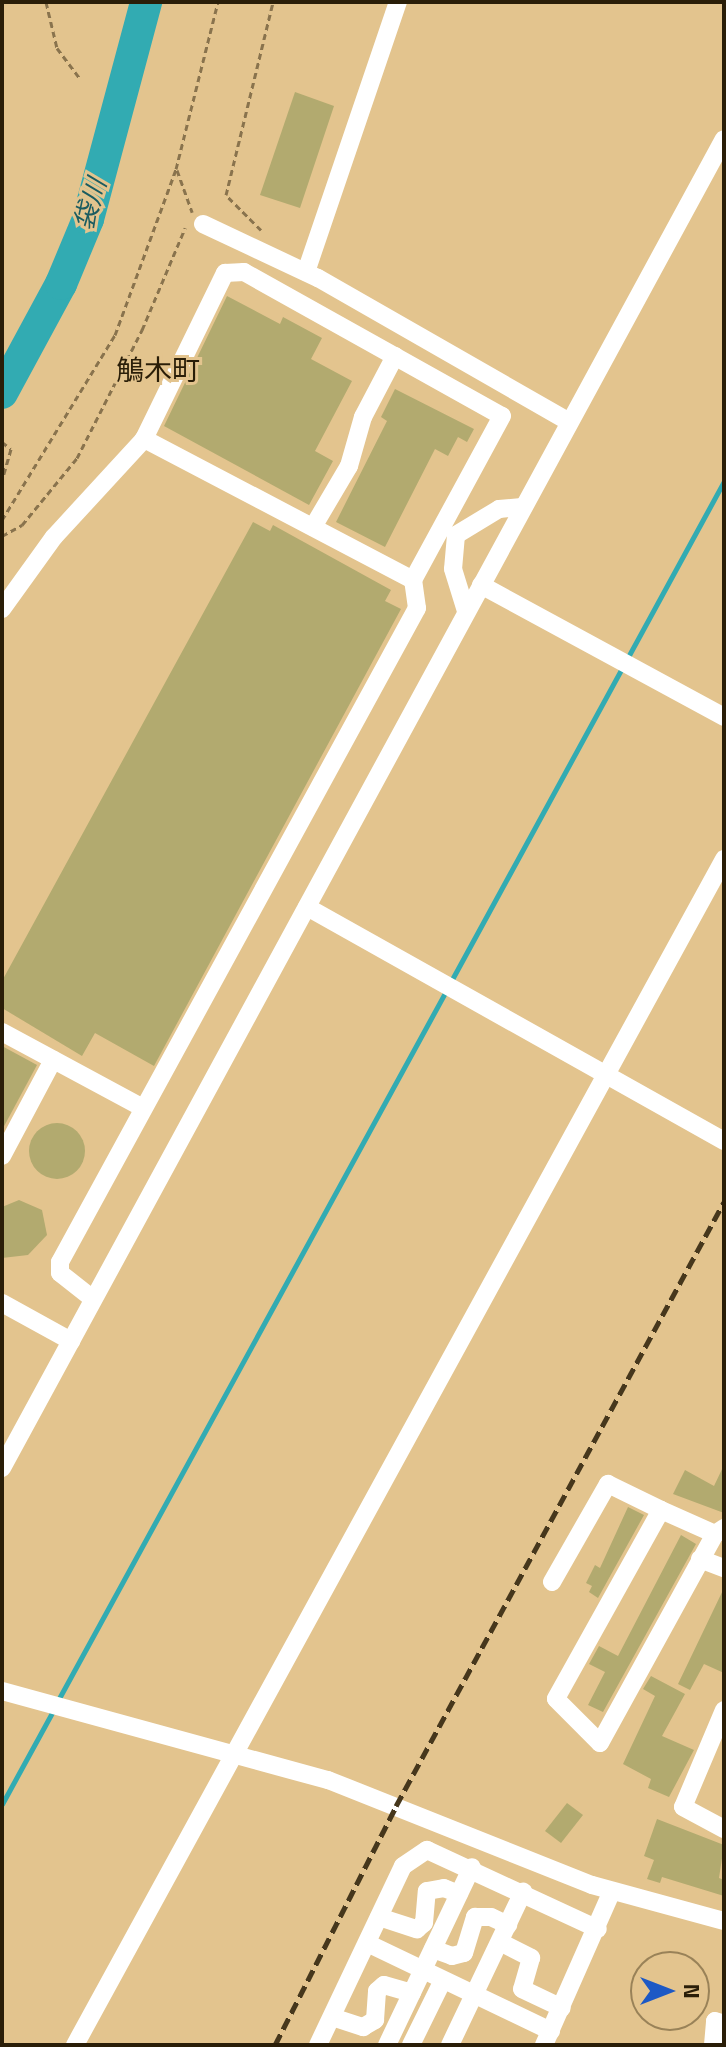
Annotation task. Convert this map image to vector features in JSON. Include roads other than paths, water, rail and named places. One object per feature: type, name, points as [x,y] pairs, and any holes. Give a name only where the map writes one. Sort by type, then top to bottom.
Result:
[{"type":"street","points":[[306,272],[398,2]]},
{"type":"street","points":[[2,1468],[724,139]]},
{"type":"street","points":[[203,224],[306,272],[569,422]]},
{"type":"street","points":[[2,609],[54,537],[144,439],[225,273],[244,272],[502,416],[448,531],[413,580],[417,608],[60,1262],[60,1273],[93,1299]]},
{"type":"street","points":[[313,527],[349,466],[363,417],[395,356]]},
{"type":"street","points":[[144,439],[413,580]]},
{"type":"street","points":[[448,531],[499,509],[522,507]]},
{"type":"street","points":[[448,531],[453,569],[466,611]]},
{"type":"street","points":[[481,585],[724,717]]},
{"type":"street","points":[[75,2045],[724,859]]},
{"type":"street","points":[[307,907],[724,1141]]},
{"type":"street","points":[[2,1032],[143,1108]]},
{"type":"street","points":[[2,1156],[53,1060]]},
{"type":"street","points":[[2,1303],[71,1341]]},
{"type":"street","points":[[552,1582],[608,1484],[661,1510],[719,1531],[700,1559],[600,1743],[556,1699],[661,1510]]},
{"type":"street","points":[[700,1559],[724,1568]]},
{"type":"street","points":[[2,1691],[234,1751],[328,1780],[612,1891],[724,1921]]},
{"type":"street","points":[[724,1710],[683,1807],[724,1829]]},
{"type":"street","points":[[322,2044],[403,1866],[427,1850],[472,1867],[598,1929]]},
{"type":"street","points":[[387,2045],[472,1867]]},
{"type":"street","points":[[379,1917],[417,1929],[424,1923],[427,1891],[444,1888],[459,1894]]},
{"type":"street","points":[[367,1943],[475,1994],[548,2038],[612,1891]]},
{"type":"street","points":[[450,2045],[523,1892]]},
{"type":"street","points":[[433,1949],[452,1956],[464,1953],[475,1917],[491,1917],[508,1925]]},
{"type":"street","points":[[500,1942],[531,1958],[522,1989],[562,2008]]},
{"type":"street","points":[[411,2045],[443,1980]]},
{"type":"street","points":[[332,2017],[363,2027],[375,2020],[377,1991],[384,1985],[410,1996]]},
{"type":"street","points":[[713,2045],[715,2021],[724,2024]]},
{"type":"waterway","name":"袋川","points":[[2,393],[61,284],[88,219],[146,2]]},
{"type":"waterway","points":[[450,983],[724,481]]},
{"type":"waterway","points":[[57,1702],[446,991]]},
{"type":"waterway","points":[[2,1804],[53,1711]]},
{"type":"railway","points":[[275,2045],[396,1806],[724,1202]]},
{"type":"district","name":"鵤木町","points":[[158,370]]}]
